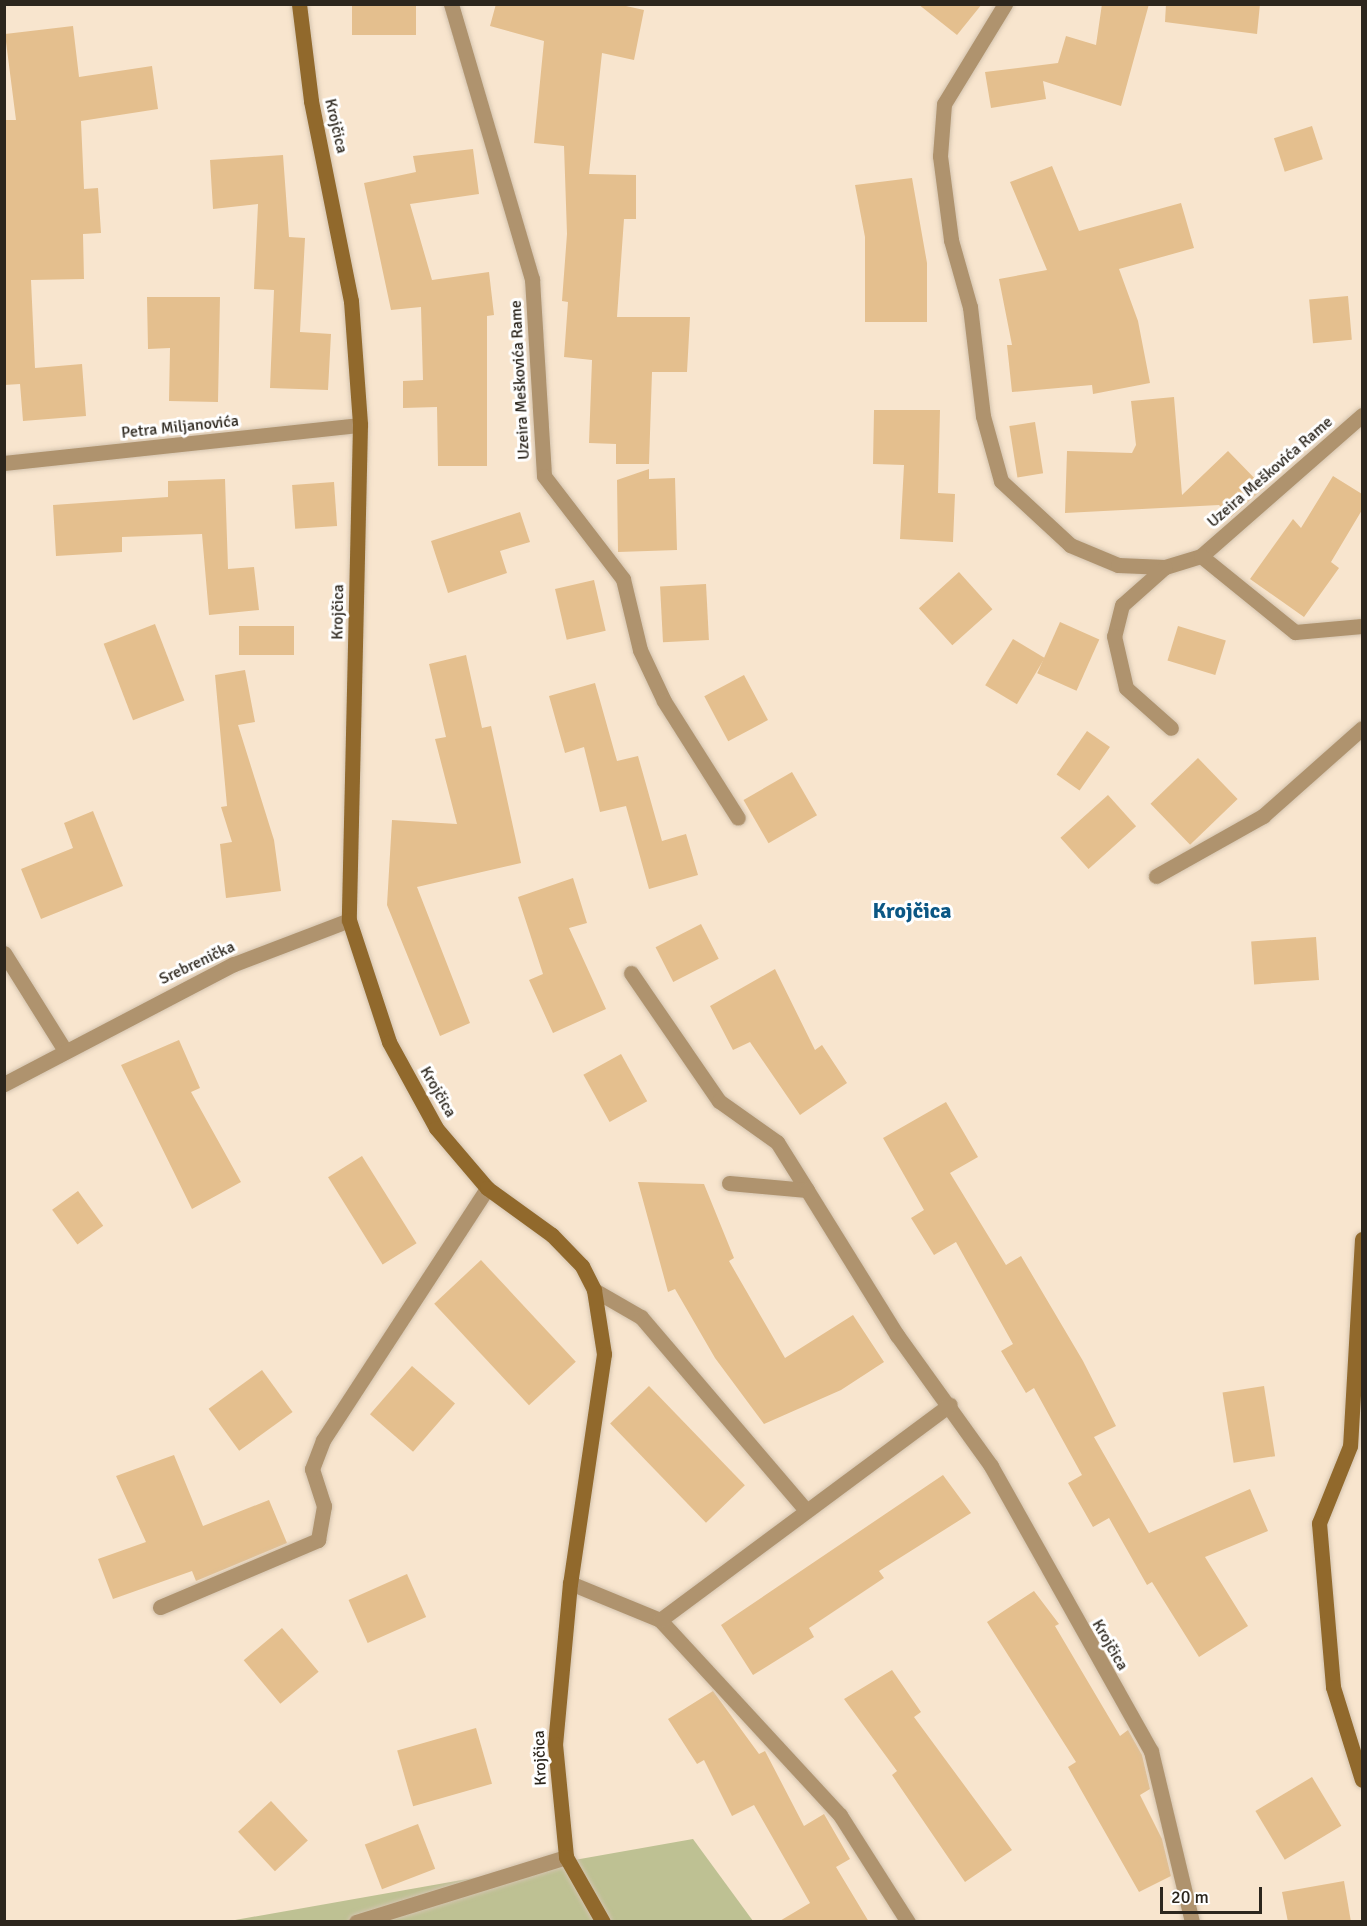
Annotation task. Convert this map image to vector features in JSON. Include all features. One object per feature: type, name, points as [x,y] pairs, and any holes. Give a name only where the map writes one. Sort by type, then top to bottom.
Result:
[{"type":"main road","name":"Krojčica","points":[[299,4],[311,101],[349,289],[360,425],[350,920],[389,1042],[436,1128],[488,1188],[552,1235],[582,1266],[594,1290],[604,1354],[570,1583],[555,1744],[566,1857],[603,1922]]},
{"type":"main road","points":[[1362,1239],[1350,1446],[1319,1523],[1333,1688],[1362,1780]]},
{"type":"street","name":"Uzeira Meškovića Rame","points":[[451,4],[532,279],[544,476],[623,579],[640,650],[664,701],[738,818]]},
{"type":"street","name":"Uzeira Meškovića Rame","points":[[1005,4],[944,104],[940,156],[951,240],[970,307],[983,416],[1001,481],[1070,545],[1118,565],[1165,567],[1201,556],[1362,415]]},
{"type":"street","name":"Petra Miljanovića","points":[[4,463],[360,425]]},
{"type":"street","points":[[4,458],[24,461]]},
{"type":"street","points":[[1201,556],[1294,632],[1362,626]]},
{"type":"street","points":[[1165,567],[1122,605],[1114,636],[1126,688],[1171,728]]},
{"type":"street","points":[[1156,876],[1263,816],[1362,728]]},
{"type":"street","name":"Srebrenička","points":[[4,1084],[64,1049],[234,964],[350,920]]},
{"type":"street","points":[[4,953],[64,1049]]},
{"type":"street","name":"Krojčica","points":[[631,973],[719,1101],[777,1142],[897,1335],[950,1405],[991,1466],[1151,1751],[1192,1922]]},
{"type":"street","points":[[729,1183],[807,1190]]},
{"type":"street","points":[[160,1607],[318,1540],[324,1506],[312,1469],[339,1413],[488,1188]]},
{"type":"street","points":[[594,1290],[641,1317],[805,1509]]},
{"type":"street","points":[[660,1620],[805,1509],[950,1405]]},
{"type":"street","points":[[570,1583],[660,1620],[840,1815],[908,1922]]},
{"type":"street","points":[[356,1922],[566,1857]]},
{"type":"green space","points":[[693,1839],[753,1921],[224,1922]]},
{"type":"building","points":[[352,4],[416,4],[416,35],[352,35]]},
{"type":"building","points":[[496,4],[617,4],[644,10],[634,60],[602,53],[589,174],[636,175],[636,219],[624,219],[617,317],[690,317],[687,372],[652,372],[649,464],[616,464],[616,444],[589,443],[592,360],[564,357],[568,302],[562,301],[567,234],[564,146],[534,143],[544,41],[490,26]]},
{"type":"building","points":[[918,4],[982,4],[957,35]]},
{"type":"building","points":[[1102,4],[1149,4],[1121,106],[1043,81],[1046,99],[991,108],[985,72],[1058,63],[1066,36],[1096,45]]},
{"type":"building","points":[[1166,4],[1260,4],[1257,34],[1165,22]]},
{"type":"building","points":[[73,26],[79,77],[152,66],[158,109],[81,121],[84,189],[98,188],[101,233],[83,234],[84,279],[31,280],[35,368],[82,364],[86,416],[23,421],[20,384],[4,385],[4,120],[16,120],[5,34]]},
{"type":"building","points":[[1312,126],[1323,159],[1285,172],[1274,138]]},
{"type":"building","points":[[473,149],[479,194],[410,204],[432,280],[489,272],[494,315],[487,316],[487,466],[438,466],[437,407],[403,408],[403,381],[423,380],[421,307],[391,310],[364,183],[416,172],[413,156]]},
{"type":"building","points":[[283,155],[289,237],[305,238],[300,332],[331,334],[328,390],[270,388],[274,290],[254,289],[258,204],[213,209],[210,160]]},
{"type":"building","points":[[1052,166],[1079,231],[1181,203],[1194,248],[1119,269],[1138,321],[1150,383],[1093,394],[1092,385],[1012,392],[1007,345],[1012,345],[999,279],[1047,270],[1010,182]]},
{"type":"building","points":[[912,178],[927,263],[927,322],[865,322],[865,237],[855,185]]},
{"type":"building","points":[[1348,296],[1352,340],[1313,343],[1309,299]]},
{"type":"building","points":[[147,297],[220,297],[218,402],[169,401],[170,348],[148,349]]},
{"type":"building","points":[[1174,397],[1182,495],[1228,451],[1264,488],[1231,517],[1219,505],[1065,513],[1067,451],[1132,453],[1136,445],[1131,401]]},
{"type":"building","points":[[874,410],[940,410],[938,493],[955,494],[953,542],[900,539],[904,465],[873,464]]},
{"type":"building","points":[[1035,422],[1043,473],[1017,477],[1009,426]]},
{"type":"building","points":[[649,469],[649,479],[675,478],[677,550],[618,552],[617,480]]},
{"type":"building","points":[[1333,476],[1362,494],[1362,510],[1331,562],[1339,568],[1304,617],[1250,579],[1293,519],[1301,528]]},
{"type":"building","points":[[225,479],[228,569],[254,567],[259,610],[209,615],[202,534],[122,537],[122,552],[56,556],[53,505],[168,497],[168,481]]},
{"type":"building","points":[[334,482],[337,526],[295,529],[292,485]]},
{"type":"building","points":[[520,512],[530,542],[500,551],[507,573],[448,593],[431,541]]},
{"type":"building","points":[[959,572],[992,609],[952,645],[919,608]]},
{"type":"building","points":[[594,580],[606,631],[567,640],[555,589]]},
{"type":"building","points":[[706,584],[709,640],[663,642],[660,586]]},
{"type":"building","points":[[1060,622],[1099,639],[1077,691],[1037,673]]},
{"type":"building","points":[[155,624],[184,701],[133,720],[104,644]]},
{"type":"building","points":[[239,626],[294,626],[294,655],[239,655]]},
{"type":"building","points":[[1178,626],[1226,641],[1215,675],[1167,660]]},
{"type":"building","points":[[1013,639],[1045,658],[1017,704],[985,685]]},
{"type":"building","points":[[466,655],[482,728],[491,726],[521,863],[417,887],[470,1023],[440,1036],[387,905],[392,820],[457,824],[435,739],[446,737],[429,664]]},
{"type":"building","points":[[245,670],[255,722],[238,725],[274,840],[281,891],[226,898],[220,844],[232,842],[221,807],[227,806],[215,675]]},
{"type":"building","points":[[744,675],[768,720],[728,741],[704,696]]},
{"type":"building","points":[[595,683],[617,761],[638,756],[662,841],[686,834],[698,875],[649,889],[626,806],[600,812],[584,747],[565,753],[549,696]]},
{"type":"building","points":[[1087,731],[1110,747],[1080,790],[1057,774]]},
{"type":"building","points":[[1198,758],[1238,799],[1190,845],[1151,804]]},
{"type":"building","points":[[792,772],[817,815],[769,843],[744,800]]},
{"type":"building","points":[[1108,795],[1136,826],[1089,869],[1060,838]]},
{"type":"building","points":[[93,811],[123,886],[41,919],[21,869],[73,848],[64,823]]},
{"type":"building","points":[[573,878],[587,923],[569,928],[606,1009],[553,1033],[529,980],[543,974],[518,897]]},
{"type":"building","points":[[701,924],[719,959],[673,982],[656,947]]},
{"type":"building","points":[[1316,937],[1319,980],[1254,984],[1251,942]]},
{"type":"building","points":[[775,969],[815,1050],[822,1045],[847,1083],[800,1115],[750,1042],[733,1050],[710,1006]]},
{"type":"building","points":[[179,1040],[200,1088],[191,1092],[241,1182],[192,1209],[121,1065]]},
{"type":"building","points":[[621,1054],[647,1101],[610,1122],[583,1075]]},
{"type":"building","points":[[946,1102],[978,1157],[950,1173],[1006,1265],[1021,1256],[1083,1361],[1116,1426],[1094,1437],[1149,1533],[1250,1489],[1268,1531],[1205,1557],[1248,1626],[1199,1657],[1152,1582],[1147,1585],[1109,1518],[1093,1527],[1068,1483],[1082,1475],[1034,1388],[1026,1393],[1001,1351],[1013,1344],[956,1242],[934,1255],[911,1218],[924,1210],[883,1138]]},
{"type":"building","points":[[362,1156],[417,1243],[383,1265],[328,1177]]},
{"type":"building","points":[[638,1182],[704,1184],[734,1258],[729,1261],[785,1358],[853,1315],[884,1362],[841,1390],[764,1424],[715,1358],[675,1289],[668,1292]]},
{"type":"building","points":[[78,1191],[103,1226],[77,1245],[52,1210]]},
{"type":"building","points":[[481,1260],[576,1362],[529,1405],[434,1304]]},
{"type":"building","points":[[412,1366],[455,1403],[413,1452],[370,1414]]},
{"type":"building","points":[[262,1370],[293,1412],[239,1451],[209,1409]]},
{"type":"building","points":[[649,1386],[745,1485],[706,1523],[610,1424]]},
{"type":"building","points":[[1264,1386],[1275,1456],[1234,1463],[1223,1393]]},
{"type":"building","points":[[174,1455],[203,1526],[269,1500],[287,1543],[196,1581],[192,1571],[113,1599],[98,1559],[146,1542],[116,1476]]},
{"type":"building","points":[[943,1475],[971,1513],[879,1571],[884,1578],[809,1628],[814,1637],[753,1675],[721,1625]]},
{"type":"building","points":[[407,1574],[426,1617],[368,1643],[349,1600]]},
{"type":"building","points":[[1034,1591],[1059,1624],[1055,1626],[1120,1736],[1128,1730],[1142,1755],[1150,1789],[1140,1795],[1162,1839],[1171,1876],[1139,1892],[1068,1767],[1076,1762],[987,1622]]},
{"type":"building","points":[[282,1628],[319,1672],[280,1704],[244,1660]]},
{"type":"building","points":[[892,1670],[921,1712],[914,1717],[1012,1850],[965,1882],[892,1775],[897,1771],[844,1699]]},
{"type":"building","points":[[713,1691],[759,1754],[765,1751],[804,1826],[824,1814],[850,1859],[836,1867],[869,1922],[778,1922],[810,1903],[754,1805],[732,1816],[704,1760],[697,1764],[668,1719]]},
{"type":"building","points":[[476,1728],[492,1784],[413,1806],[397,1751]]},
{"type":"building","points":[[1312,1777],[1341,1826],[1285,1860],[1255,1811]]},
{"type":"building","points":[[271,1801],[308,1840],[275,1871],[238,1832]]},
{"type":"building","points":[[418,1824],[435,1869],[382,1889],[365,1844]]},
{"type":"building","points":[[1344,1881],[1351,1922],[1288,1922],[1282,1892]]},
{"type":"district","name":"Krojčica","points":[[912,911]]}]
